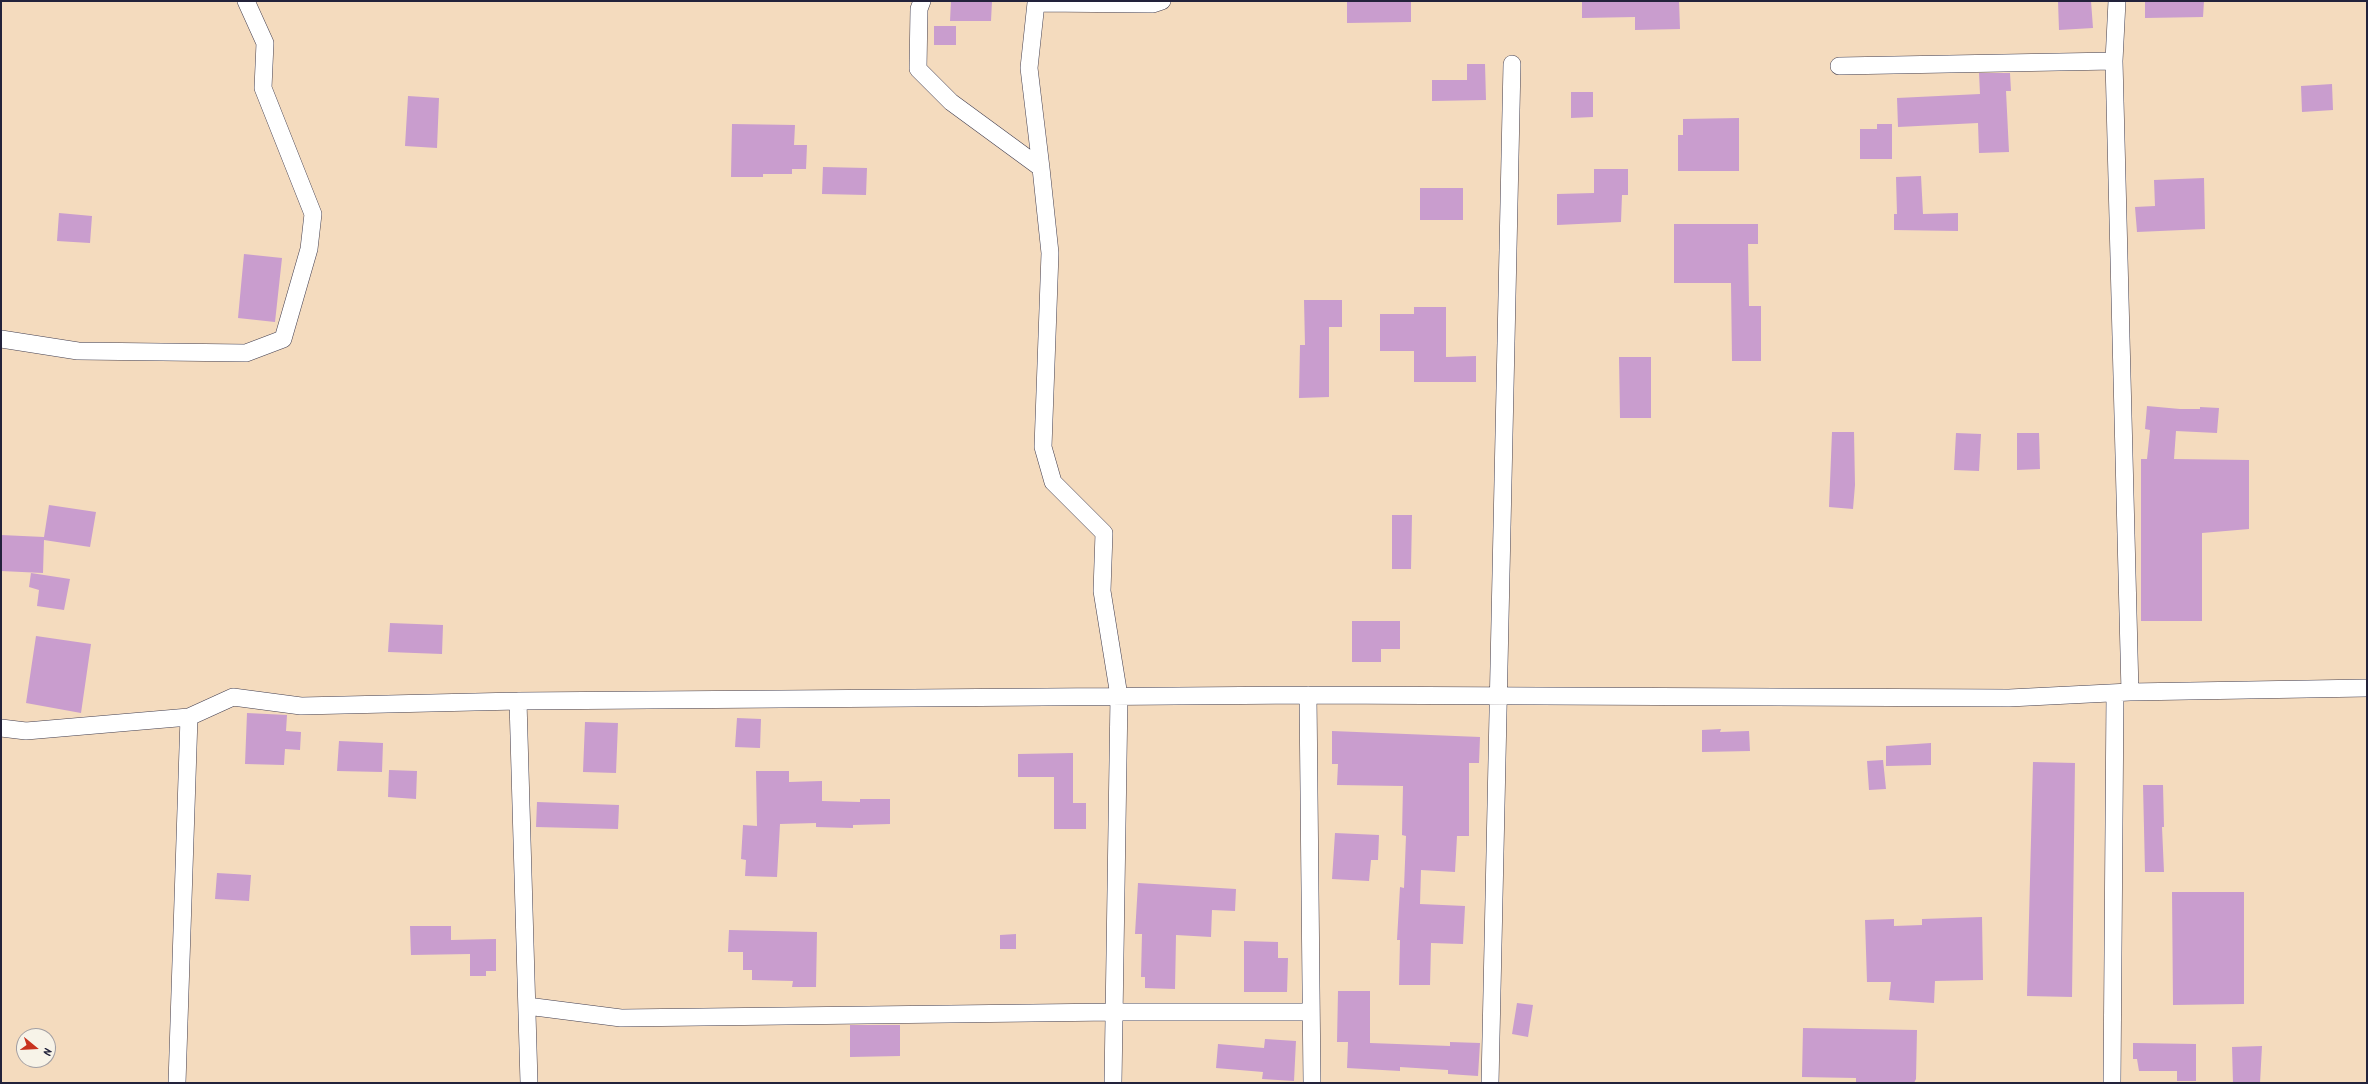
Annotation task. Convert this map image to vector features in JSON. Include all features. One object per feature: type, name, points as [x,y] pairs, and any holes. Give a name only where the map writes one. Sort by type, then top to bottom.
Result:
[{"type":"street","points":[[1,339],[78,351],[246,353],[283,339],[309,249],[313,214],[263,88],[265,43],[246,1]]},
{"type":"street","points":[[922,1],[919,9],[918,69],[951,102],[1041,168]]},
{"type":"street","points":[[1113,1083],[1119,696],[1102,591],[1104,533],[1053,482],[1043,447],[1050,253],[1029,68],[1036,3],[1153,4],[1162,1]]},
{"type":"street","points":[[2112,1083],[2122,692],[2114,61],[2117,1]]},
{"type":"street","points":[[1839,66],[2114,61]]},
{"type":"street","points":[[1490,1083],[1512,64]]},
{"type":"street","points":[[1,728],[26,731],[189,717],[233,697],[301,706],[518,701],[1308,695],[2009,698],[2122,692],[2367,688]]},
{"type":"street","points":[[1308,695],[1312,1083]]},
{"type":"street","points":[[518,701],[529,1083]]},
{"type":"street","points":[[177,1083],[189,717]]},
{"type":"street","points":[[527,1006],[621,1018],[1114,1012],[1311,1012]]},
{"type":"building","points":[[951,1],[992,1],[991,21],[950,21]]},
{"type":"building","points":[[1347,1],[1411,1],[1411,22],[1347,23]]},
{"type":"building","points":[[1582,1],[1679,1],[1680,29],[1635,30],[1635,17],[1582,18]]},
{"type":"building","points":[[2058,1],[2091,1],[2093,28],[2059,30]]},
{"type":"building","points":[[2145,1],[2204,1],[2203,17],[2145,18]]},
{"type":"building","points":[[934,26],[956,26],[956,45],[934,45]]},
{"type":"building","points":[[1467,64],[1485,64],[1486,100],[1432,101],[1432,80],[1467,80]]},
{"type":"building","points":[[1979,73],[2010,73],[2011,91],[2006,91],[2009,152],[1979,153],[1978,123],[1898,127],[1897,98],[1980,94]]},
{"type":"building","points":[[2332,84],[2333,110],[2302,112],[2301,86]]},
{"type":"building","points":[[1571,92],[1593,92],[1593,117],[1571,118]]},
{"type":"building","points":[[408,96],[439,98],[437,148],[405,146]]},
{"type":"building","points":[[1739,118],[1739,171],[1678,171],[1678,135],[1683,135],[1683,119]]},
{"type":"building","points":[[732,124],[795,125],[794,145],[807,145],[806,169],[792,169],[792,174],[763,174],[763,177],[731,177]]},
{"type":"building","points":[[1877,124],[1892,124],[1892,159],[1860,159],[1860,129],[1877,129]]},
{"type":"building","points":[[823,167],[867,168],[866,195],[822,194]]},
{"type":"building","points":[[1594,169],[1628,169],[1628,195],[1622,195],[1621,222],[1557,225],[1557,194],[1594,193]]},
{"type":"building","points":[[1921,176],[1923,214],[1958,213],[1958,231],[1894,230],[1894,214],[1897,214],[1896,177]]},
{"type":"building","points":[[2204,178],[2205,229],[2137,232],[2135,207],[2155,206],[2154,180]]},
{"type":"building","points":[[1420,188],[1463,188],[1463,220],[1420,220]]},
{"type":"building","points":[[59,213],[92,216],[90,243],[57,241]]},
{"type":"building","points":[[1674,224],[1758,224],[1758,244],[1748,244],[1749,306],[1761,306],[1761,361],[1732,361],[1731,283],[1674,283]]},
{"type":"building","points":[[244,254],[282,258],[275,322],[238,318]]},
{"type":"building","points":[[1304,300],[1342,300],[1342,327],[1329,327],[1329,397],[1299,398],[1300,345],[1305,345]]},
{"type":"building","points":[[1414,307],[1446,307],[1446,357],[1476,356],[1476,382],[1414,382],[1414,351],[1380,351],[1380,314],[1414,314]]},
{"type":"building","points":[[1619,357],[1651,357],[1651,418],[1620,418]]},
{"type":"building","points":[[2147,406],[2180,409],[2200,409],[2200,407],[2219,408],[2217,433],[2176,431],[2174,459],[2249,460],[2249,529],[2202,533],[2202,621],[2141,621],[2141,459],[2147,459],[2150,430],[2145,429]]},
{"type":"building","points":[[1832,432],[1854,432],[1855,485],[1853,509],[1829,507]]},
{"type":"building","points":[[1956,433],[1981,434],[1979,471],[1954,470]]},
{"type":"building","points":[[2017,433],[2039,433],[2040,469],[2017,470]]},
{"type":"building","points":[[49,505],[96,512],[90,547],[44,540],[43,573],[1,571],[1,535],[44,537]]},
{"type":"building","points":[[1392,515],[1412,515],[1411,569],[1392,569]]},
{"type":"building","points":[[31,573],[70,579],[64,610],[37,606],[39,590],[29,587]]},
{"type":"building","points":[[1352,621],[1400,621],[1400,649],[1381,649],[1381,662],[1352,662]]},
{"type":"building","points":[[390,623],[443,625],[442,654],[388,652]]},
{"type":"building","points":[[36,636],[91,644],[81,713],[26,703]]},
{"type":"building","points":[[247,713],[287,715],[286,731],[301,732],[300,750],[285,749],[284,765],[245,764]]},
{"type":"building","points":[[737,718],[761,719],[760,748],[735,747]]},
{"type":"building","points":[[585,722],[618,723],[616,773],[583,772]]},
{"type":"building","points":[[1721,729],[1720,732],[1749,731],[1750,751],[1702,752],[1702,730]]},
{"type":"building","points":[[1332,731],[1480,737],[1479,763],[1469,763],[1469,836],[1457,836],[1455,872],[1421,870],[1420,904],[1465,906],[1463,944],[1431,943],[1430,985],[1399,985],[1400,940],[1397,940],[1400,887],[1404,888],[1406,836],[1402,835],[1403,786],[1337,785],[1338,764],[1332,764]]},
{"type":"building","points":[[339,741],[383,743],[382,772],[337,771]]},
{"type":"building","points":[[1931,743],[1931,765],[1886,766],[1886,746]]},
{"type":"building","points":[[1073,753],[1073,803],[1086,803],[1086,829],[1054,829],[1054,777],[1018,777],[1018,754]]},
{"type":"building","points":[[1883,760],[1886,789],[1869,790],[1867,761]]},
{"type":"building","points":[[2033,762],[2075,763],[2072,997],[2027,996]]},
{"type":"building","points":[[389,770],[417,771],[416,799],[388,797]]},
{"type":"building","points":[[756,771],[789,771],[789,782],[822,781],[822,801],[860,802],[860,799],[890,799],[890,824],[853,825],[853,828],[816,827],[816,823],[780,824],[777,877],[745,876],[746,860],[741,859],[743,825],[757,826]]},
{"type":"building","points":[[2143,785],[2163,785],[2164,827],[2162,827],[2164,872],[2145,872]]},
{"type":"building","points":[[537,802],[619,805],[618,829],[536,827]]},
{"type":"building","points":[[1335,833],[1379,835],[1378,860],[1371,860],[1369,881],[1332,879]]},
{"type":"building","points":[[217,873],[251,875],[249,901],[215,899]]},
{"type":"building","points":[[1138,883],[1236,889],[1235,911],[1212,910],[1211,937],[1176,935],[1175,989],[1145,988],[1145,977],[1141,977],[1142,934],[1135,934]]},
{"type":"building","points":[[2172,892],[2244,892],[2244,1004],[2173,1005]]},
{"type":"building","points":[[1982,917],[1983,980],[1935,981],[1934,1003],[1889,1000],[1891,982],[1867,982],[1865,920],[1894,919],[1894,926],[1922,925],[1922,919]]},
{"type":"building","points":[[410,926],[451,926],[451,940],[496,939],[496,971],[486,971],[486,976],[470,976],[470,954],[411,955]]},
{"type":"building","points":[[729,930],[817,932],[816,987],[792,987],[793,981],[752,980],[752,970],[743,970],[743,952],[728,952]]},
{"type":"building","points":[[1016,934],[1016,949],[1000,949],[1000,935]]},
{"type":"building","points":[[1244,941],[1278,942],[1278,958],[1288,958],[1287,992],[1244,992]]},
{"type":"building","points":[[1338,991],[1370,991],[1370,1043],[1450,1046],[1450,1042],[1480,1043],[1478,1076],[1448,1074],[1448,1070],[1400,1067],[1400,1071],[1347,1068],[1348,1042],[1337,1042]]},
{"type":"building","points":[[1517,1003],[1533,1005],[1528,1037],[1512,1034]]},
{"type":"building","points":[[850,1025],[900,1025],[900,1056],[850,1057]]},
{"type":"building","points":[[1803,1028],[1917,1030],[1916,1079],[1914,1083],[1856,1083],[1856,1078],[1802,1077]]},
{"type":"building","points":[[1265,1039],[1296,1041],[1294,1081],[1262,1079],[1263,1072],[1216,1068],[1218,1044],[1264,1048]]},
{"type":"building","points":[[2133,1043],[2196,1044],[2196,1081],[2177,1081],[2177,1071],[2139,1071],[2137,1059],[2133,1059]]},
{"type":"building","points":[[2262,1046],[2260,1083],[2233,1083],[2232,1047]]}]
